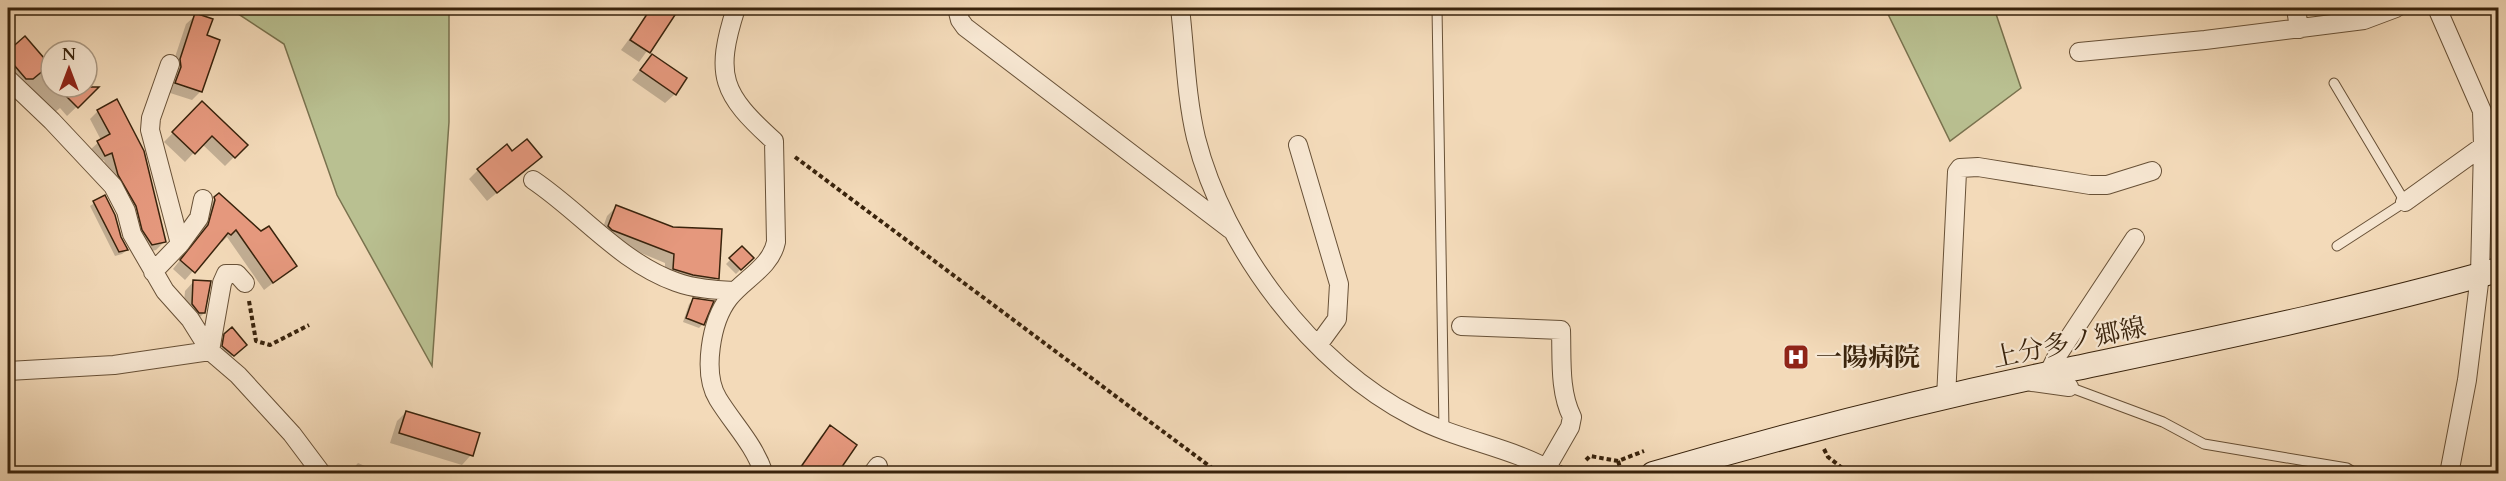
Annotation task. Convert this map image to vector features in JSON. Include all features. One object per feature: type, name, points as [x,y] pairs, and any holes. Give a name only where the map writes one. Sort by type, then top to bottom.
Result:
[{"type":"main road","name":"上分多ノ郷線","points":[[1650,462],[1813,430],[2048,374],[2199,344],[2489,273]]},
{"type":"street","points":[[736,8],[725,53],[729,93],[745,115],[774,141],[774,249],[771,256],[735,291],[718,314],[710,352],[712,382],[717,398],[750,441],[764,474]]},
{"type":"street","points":[[957,8],[960,20],[965,27],[1233,232]]},
{"type":"street","points":[[1180,8],[1196,135],[1211,186],[1233,232],[1275,295],[1318,345],[1387,402],[1414,418],[1552,471],[1572,417],[1567,406],[1563,383],[1562,330],[1461,326]]},
{"type":"street","points":[[2296,8],[2299,29]]},
{"type":"street","points":[[2079,51],[2299,29],[2364,20],[2396,8]]},
{"type":"street","points":[[2437,8],[2490,109],[2483,146],[2489,273],[2449,474]]},
{"type":"street","points":[[170,64],[151,118],[150,130],[180,244]]},
{"type":"street","points":[[8,79],[52,121],[113,186],[126,211],[132,234],[153,272],[190,319],[210,351],[238,375],[292,434],[322,474]]},
{"type":"street","points":[[1298,145],[1339,284],[1337,319],[1318,345]]},
{"type":"street","points":[[2405,202],[2483,146]]},
{"type":"street","points":[[1946,398],[1957,184],[1960,168],[1978,167],[2090,185],[2107,185],[2152,171]]},
{"type":"street","points":[[533,180],[578,214],[628,258],[648,270],[677,283],[735,291]]},
{"type":"street","points":[[153,272],[180,244],[199,218],[203,199]]},
{"type":"street","points":[[2048,374],[2057,356],[2136,238]]},
{"type":"street","points":[[210,351],[222,282],[226,274],[237,274],[245,282]]},
{"type":"street","points":[[8,371],[114,365],[210,351]]},
{"type":"street","points":[[2020,381],[2069,387]]},
{"type":"lane","points":[[1437,8],[1444,430]]},
{"type":"lane","points":[[2334,83],[2405,202],[2337,246]]},
{"type":"lane","points":[[2069,387],[2163,422],[2204,444],[2347,468],[2357,474]]},
{"type":"path","points":[[774,141],[1220,474]]},
{"type":"path","points":[[245,282],[256,341],[270,345],[309,325]]},
{"type":"path","points":[[1813,430],[1828,457],[1850,474]]},
{"type":"path","points":[[1586,460],[1590,456],[1618,461],[1650,462]]},
{"type":"path","points":[[1618,461],[1622,470]]},
{"type":"green space","points":[[229,8],[449,8],[449,122],[432,366],[337,195],[284,44]]},
{"type":"green space","points":[[1885,8],[1994,8],[2021,88],[1950,141]]},
{"type":"building","points":[[651,8],[664,8],[675,15],[650,53],[630,40]]},
{"type":"building","points":[[195,13],[213,19],[207,35],[220,40],[202,92],[175,83]]},
{"type":"building","points":[[25,36],[39,52],[39,74],[33,79],[26,79],[8,58],[8,51]]},
{"type":"building","points":[[652,54],[687,78],[676,95],[640,70]]},
{"type":"building","points":[[69,99],[87,99],[78,108]]},
{"type":"building","points":[[117,99],[144,151],[166,242],[152,245],[142,230],[136,206],[118,175],[112,153],[105,156],[97,141],[110,134],[97,110]]},
{"type":"building","points":[[202,101],[248,145],[235,158],[212,136],[195,154],[172,132]]},
{"type":"building","points":[[527,139],[542,157],[497,193],[477,169],[507,144],[512,151]]},
{"type":"building","points":[[219,193],[261,231],[269,226],[297,266],[273,283],[236,230],[231,235],[228,233],[195,273],[180,260],[208,225],[214,197]]},
{"type":"building","points":[[105,195],[128,250],[119,252],[93,201]]},
{"type":"building","points":[[616,205],[673,227],[722,229],[719,279],[673,269],[674,254],[612,230],[608,226]]},
{"type":"building","points":[[742,246],[754,258],[741,270],[729,258]]},
{"type":"building","points":[[193,280],[211,281],[205,313],[199,313],[192,304]]},
{"type":"building","points":[[693,298],[714,301],[704,325],[686,318]]},
{"type":"building","points":[[232,327],[247,345],[234,356],[222,346],[224,334]]},
{"type":"building","points":[[406,411],[480,433],[473,456],[399,433]]},
{"type":"building","points":[[830,425],[857,445],[837,474],[796,474]]},
{"type":"place","name":"一陽病院","points":[[1796,357]]}]
